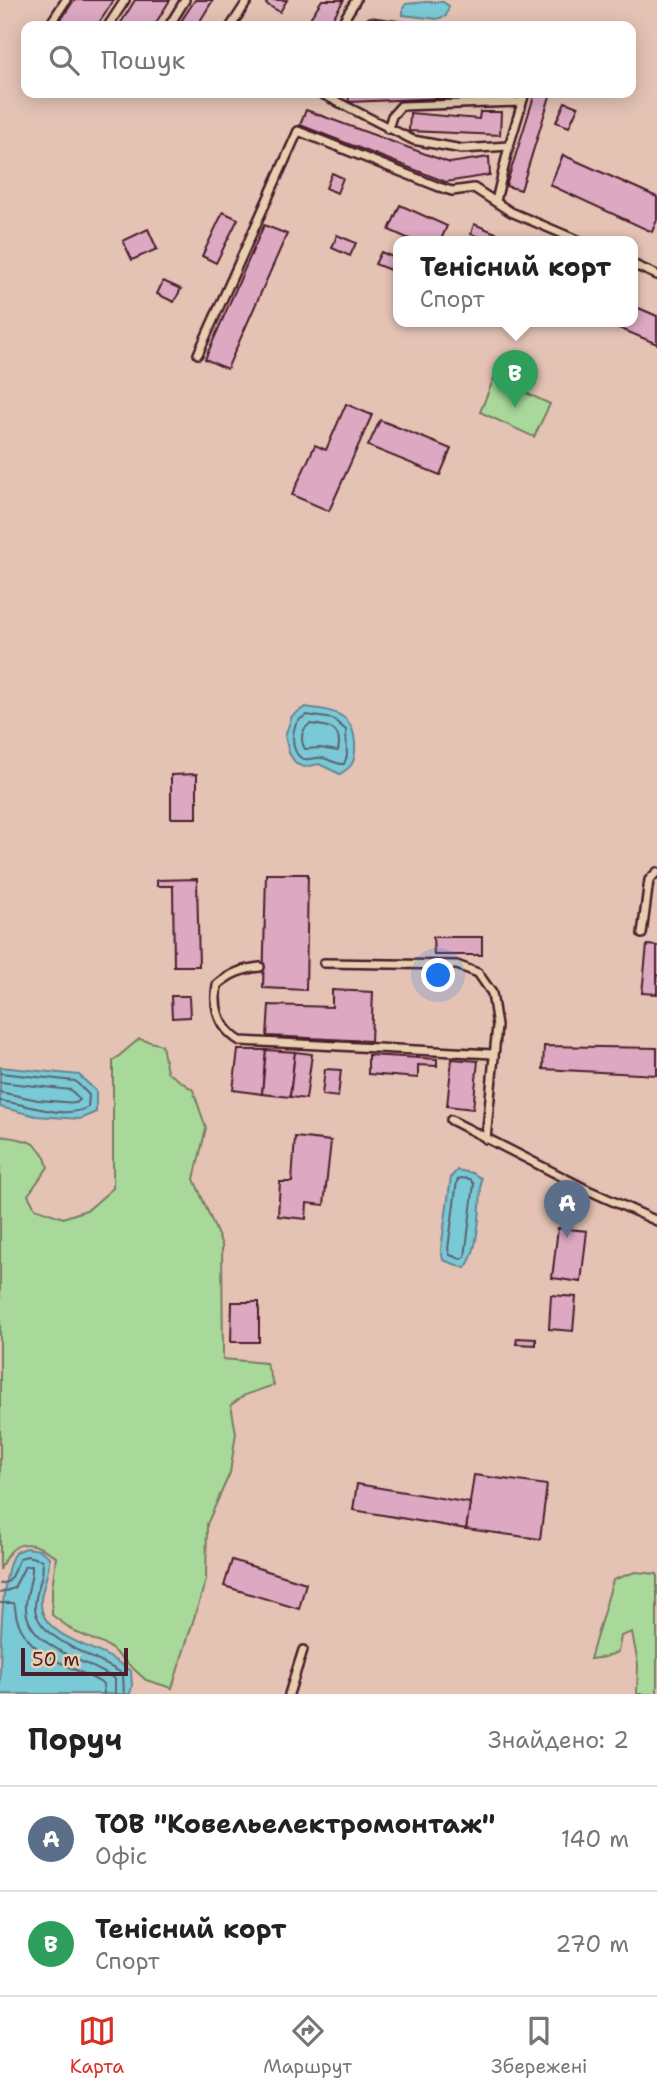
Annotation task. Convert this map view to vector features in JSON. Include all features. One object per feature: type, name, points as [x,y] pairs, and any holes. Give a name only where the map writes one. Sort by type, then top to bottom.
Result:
[{"type":"lane","points":[[52,21],[66,0]]},
{"type":"lane","points":[[111,21],[125,0]]},
{"type":"lane","points":[[172,21],[185,0]]},
{"type":"lane","points":[[234,21],[248,0]]},
{"type":"lane","points":[[343,21],[356,0]]},
{"type":"lane","points":[[329,98],[413,140],[462,149],[509,146]]},
{"type":"lane","points":[[496,201],[523,98]]},
{"type":"lane","points":[[388,129],[392,116],[401,106],[521,102]]},
{"type":"lane","points":[[198,354],[298,131],[439,187],[452,191],[474,188],[511,212],[568,236]]},
{"type":"lane","points":[[638,267],[657,275]]},
{"type":"lane","points":[[642,934],[649,880],[657,872]]},
{"type":"lane","points":[[324,963],[457,965],[478,973],[492,993],[496,1026],[486,1139]]},
{"type":"lane","points":[[260,967],[243,968],[217,985],[217,1013],[222,1026],[240,1041],[493,1054]]},
{"type":"lane","points":[[451,1120],[590,1191],[657,1221]]},
{"type":"lane","points":[[289,1694],[303,1650]]},
{"type":"green space","points":[[494,378],[550,404],[534,437],[480,412]]},
{"type":"green space","points":[[139,1039],[162,1045],[167,1072],[193,1090],[206,1128],[194,1179],[222,1245],[223,1359],[266,1363],[274,1385],[245,1395],[231,1405],[236,1433],[230,1473],[207,1524],[206,1580],[172,1688],[146,1680],[108,1646],[75,1632],[52,1615],[56,1557],[39,1547],[24,1544],[10,1552],[0,1570],[0,1136],[31,1142],[45,1158],[48,1167],[28,1195],[35,1208],[63,1218],[89,1209],[113,1188],[113,1061]]},
{"type":"green space","points":[[635,1572],[657,1574],[657,1694],[637,1694],[638,1664],[632,1632],[621,1636],[618,1652],[590,1659],[613,1580]]},
{"type":"water","points":[[443,2],[449,6],[446,16],[437,19],[403,15],[406,4]]},
{"type":"water","points":[[305,707],[335,713],[343,717],[353,730],[354,760],[349,768],[340,774],[319,764],[304,767],[296,764],[289,753],[285,736],[292,716]]},
{"type":"water","points":[[0,1067],[79,1075],[96,1091],[96,1112],[80,1119],[36,1116],[0,1107]]},
{"type":"water","points":[[457,1170],[481,1178],[476,1239],[470,1261],[465,1268],[443,1260],[441,1249],[451,1177]]},
{"type":"water","points":[[26,1548],[40,1550],[49,1557],[41,1598],[46,1620],[72,1640],[113,1659],[131,1671],[130,1694],[0,1694],[6,1578],[15,1553]]},
{"type":"building","points":[[74,0],[114,0],[100,21],[60,21]]},
{"type":"building","points":[[135,0],[170,0],[157,21],[122,21]]},
{"type":"building","points":[[195,0],[213,0],[200,21],[181,21]]},
{"type":"building","points":[[268,0],[287,0],[280,12],[266,4]]},
{"type":"building","points":[[322,0],[344,0],[331,21],[308,21]]},
{"type":"building","points":[[370,17],[398,21],[363,21]]},
{"type":"building","points":[[349,98],[443,98],[349,102]]},
{"type":"building","points":[[533,98],[549,98],[521,190],[506,186]]},
{"type":"building","points":[[565,102],[578,107],[569,127],[556,122]]},
{"type":"building","points":[[306,110],[450,163],[489,157],[490,175],[446,182],[300,125]]},
{"type":"building","points":[[480,112],[501,112],[500,135],[409,131],[410,113],[479,119]]},
{"type":"building","points":[[563,155],[657,197],[657,220],[652,232],[550,185]]},
{"type":"building","points":[[332,173],[343,178],[337,193],[326,188]]},
{"type":"building","points":[[400,205],[447,226],[443,236],[402,236],[389,230]]},
{"type":"building","points":[[223,212],[238,219],[216,263],[202,256]]},
{"type":"building","points":[[474,224],[496,233],[495,236],[471,234]]},
{"type":"building","points":[[264,225],[287,234],[227,369],[205,359]]},
{"type":"building","points":[[148,229],[157,249],[132,260],[123,241]]},
{"type":"building","points":[[337,235],[356,243],[350,256],[332,248]]},
{"type":"building","points":[[381,252],[393,257],[390,270],[375,264]]},
{"type":"building","points":[[163,281],[181,289],[174,302],[157,294]]},
{"type":"building","points":[[638,308],[657,316],[657,344],[616,327],[638,327]]},
{"type":"building","points":[[346,404],[372,415],[329,511],[292,495],[315,445],[326,450]]},
{"type":"building","points":[[380,420],[451,449],[440,475],[368,446]]},
{"type":"building","points":[[197,774],[197,818],[171,818],[171,775]]},
{"type":"building","points":[[266,874],[308,874],[306,990],[263,988]]},
{"type":"building","points":[[197,879],[199,966],[174,966],[173,886],[157,886],[157,880]]},
{"type":"building","points":[[433,937],[482,937],[482,955],[434,955]]},
{"type":"building","points":[[647,945],[657,946],[657,994],[642,993]]},
{"type":"building","points":[[332,990],[373,992],[371,1041],[267,1036],[269,1005],[332,1007]]},
{"type":"building","points":[[171,996],[189,996],[190,1017],[172,1018]]},
{"type":"building","points":[[544,1046],[657,1048],[657,1075],[543,1069]]},
{"type":"building","points":[[238,1050],[266,1050],[262,1094],[233,1090]]},
{"type":"building","points":[[266,1050],[295,1052],[290,1097],[262,1094]]},
{"type":"building","points":[[295,1052],[312,1054],[306,1099],[290,1097]]},
{"type":"building","points":[[368,1055],[437,1059],[437,1066],[418,1065],[418,1078],[368,1074]]},
{"type":"building","points":[[452,1059],[478,1061],[473,1109],[447,1106]]},
{"type":"building","points":[[325,1069],[341,1070],[338,1097],[322,1095]]},
{"type":"building","points":[[295,1137],[331,1141],[324,1205],[307,1203],[306,1219],[278,1216],[280,1182],[292,1182]]},
{"type":"building","points":[[558,1228],[587,1231],[581,1282],[552,1278]]},
{"type":"building","points":[[551,1295],[576,1297],[573,1331],[549,1329]]},
{"type":"building","points":[[232,1302],[259,1302],[259,1342],[231,1342]]},
{"type":"building","points":[[517,1338],[536,1339],[536,1345],[516,1344]]},
{"type":"building","points":[[474,1475],[547,1485],[540,1539],[466,1529]]},
{"type":"building","points":[[357,1484],[470,1503],[466,1529],[353,1510]]},
{"type":"building","points":[[232,1560],[306,1583],[299,1609],[224,1586]]},
{"type":"place","name":"Тенісний корт","points":[[515,408]]},
{"type":"place","name":"ТОВ \"Ковельелектромонтаж\"","points":[[567,1238]]}]
